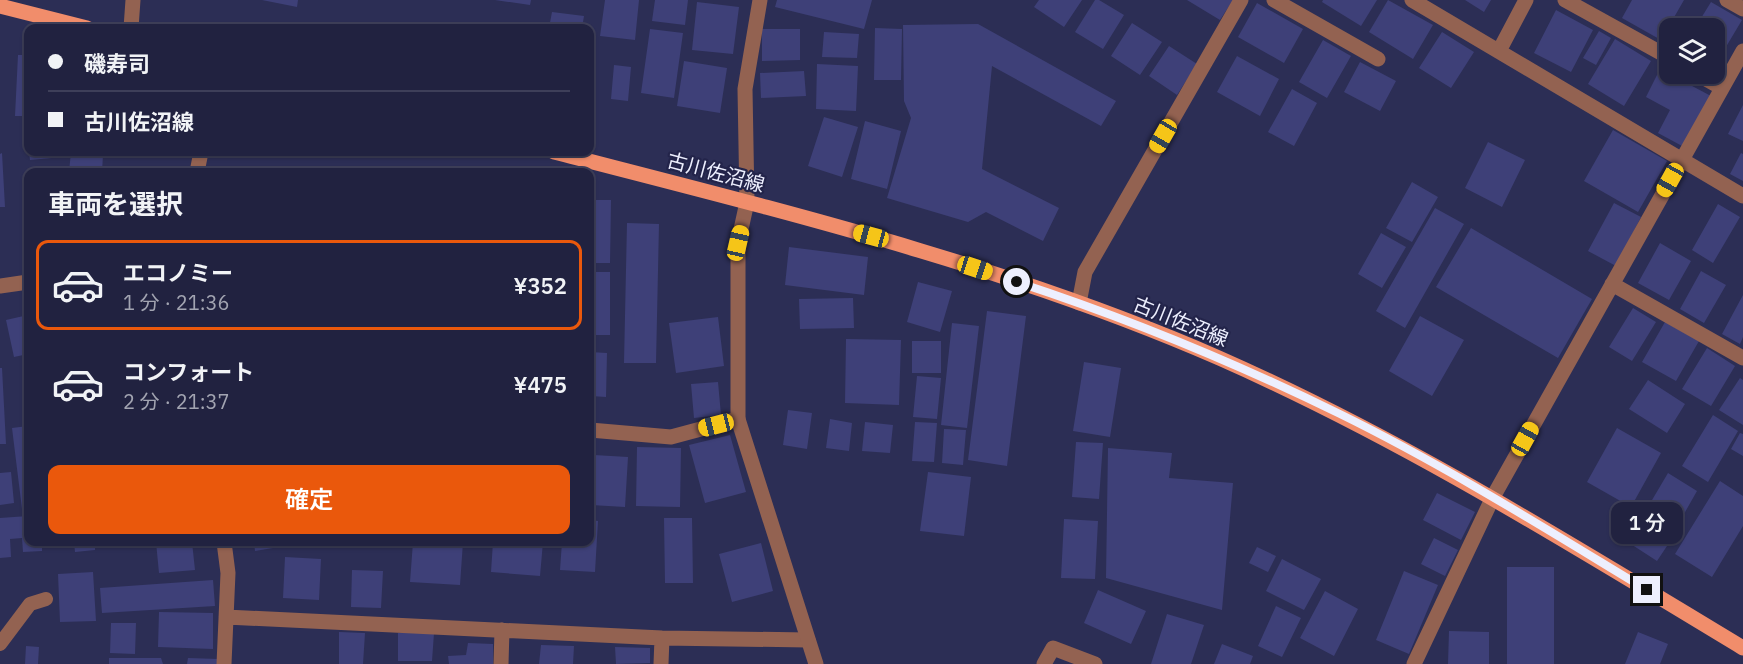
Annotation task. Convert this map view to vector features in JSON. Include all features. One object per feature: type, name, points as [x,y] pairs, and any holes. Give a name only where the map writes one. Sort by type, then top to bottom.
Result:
[{"type":"main road","points":[[0,6],[71,24]]},
{"type":"main road","name":"古川佐沼線","points":[[569,156],[912,247],[1079,303],[1217,357],[1341,414],[1493,497],[1743,648]]},
{"type":"street","points":[[131,24],[133,0]]},
{"type":"street","points":[[760,0],[745,89],[747,202],[738,243],[738,419],[816,664]]},
{"type":"street","points":[[1079,303],[1085,272],[1241,0]]},
{"type":"street","points":[[1274,0],[1378,59]]},
{"type":"street","points":[[1412,0],[1743,195]]},
{"type":"street","points":[[1498,51],[1526,0]]},
{"type":"street","points":[[1565,0],[1659,52]]},
{"type":"street","points":[[1727,0],[1743,9]]},
{"type":"street","points":[[1414,664],[1493,497],[1743,51]]},
{"type":"street","points":[[1715,84],[1722,88]]},
{"type":"street","points":[[0,286],[24,283]]},
{"type":"street","points":[[1612,284],[1743,358]]},
{"type":"street","points":[[594,430],[671,436],[738,419]]},
{"type":"street","points":[[224,664],[228,573],[225,546]]},
{"type":"street","points":[[226,618],[662,638],[808,640]]},
{"type":"street","points":[[501,664],[502,630]]},
{"type":"street","points":[[661,664],[662,638]]},
{"type":"street","points":[[1044,664],[1053,648],[1095,664]]},
{"type":"lane","points":[[0,644],[30,604],[46,600]]},
{"type":"building","points":[[262,0],[298,0],[297,7]]},
{"type":"building","points":[[495,0],[531,0],[530,5]]},
{"type":"building","points":[[605,0],[639,0],[635,40],[600,36]]},
{"type":"building","points":[[655,0],[688,0],[685,25],[652,21]]},
{"type":"building","points":[[777,0],[872,0],[864,29],[775,7]]},
{"type":"building","points":[[1039,0],[1082,0],[1064,27],[1034,7]]},
{"type":"building","points":[[1095,0],[1099,0],[1124,15],[1103,49],[1075,32]]},
{"type":"building","points":[[1187,0],[1233,0],[1220,20]]},
{"type":"building","points":[[1323,0],[1377,0],[1361,26],[1322,2]]},
{"type":"building","points":[[1388,0],[1433,25],[1413,59],[1369,32]]},
{"type":"building","points":[[1465,0],[1491,0],[1484,12]]},
{"type":"building","points":[[1632,0],[1684,0],[1674,18],[1659,18],[1659,39],[1622,18]]},
{"type":"building","points":[[697,2],[739,7],[733,54],[692,50]]},
{"type":"building","points":[[1711,2],[1742,20],[1725,49],[1725,18],[1701,18]]},
{"type":"building","points":[[1257,3],[1303,29],[1284,63],[1238,37]]},
{"type":"building","points":[[1556,10],[1593,30],[1571,72],[1534,53]]},
{"type":"building","points":[[552,12],[584,16],[583,24],[550,24]]},
{"type":"building","points":[[1132,23],[1162,42],[1140,75],[1111,56]]},
{"type":"building","points":[[978,24],[1116,101],[1101,126],[992,66],[982,169],[1059,208],[1043,241],[986,212],[968,222],[887,198],[911,118],[904,101],[903,25]]},
{"type":"building","points":[[875,28],[902,29],[901,80],[874,80]]},
{"type":"building","points":[[650,29],[683,33],[674,98],[641,93]]},
{"type":"building","points":[[762,29],[800,29],[800,60],[762,61]]},
{"type":"building","points":[[1599,31],[1611,38],[1596,65],[1583,58]]},
{"type":"building","points":[[824,32],[859,34],[857,58],[822,57]]},
{"type":"building","points":[[1442,32],[1474,52],[1451,88],[1419,68]]},
{"type":"building","points":[[1615,39],[1651,61],[1624,106],[1588,84]]},
{"type":"building","points":[[1323,40],[1351,56],[1327,98],[1299,82]]},
{"type":"building","points":[[1169,46],[1197,64],[1177,95],[1149,76]]},
{"type":"building","points":[[18,55],[24,55],[24,116],[15,116]]},
{"type":"building","points":[[1237,56],[1279,79],[1260,116],[1217,92]]},
{"type":"building","points":[[684,61],[727,68],[720,113],[677,106]]},
{"type":"building","points":[[1360,62],[1396,81],[1380,111],[1344,92]]},
{"type":"building","points":[[817,64],[858,66],[856,111],[816,109]]},
{"type":"building","points":[[614,65],[631,67],[628,101],[611,99]]},
{"type":"building","points":[[804,71],[806,96],[761,98],[760,73]]},
{"type":"building","points":[[1659,71],[1659,84],[1688,84],[1711,96],[1684,147],[1658,133],[1670,110],[1646,97]]},
{"type":"building","points":[[1292,89],[1317,103],[1294,146],[1268,132]]},
{"type":"building","points":[[1743,105],[1743,141],[1728,134]]},
{"type":"building","points":[[824,117],[858,127],[842,177],[808,166]]},
{"type":"building","points":[[865,121],[901,131],[887,189],[851,179]]},
{"type":"building","points":[[1613,130],[1667,161],[1638,212],[1584,181]]},
{"type":"building","points":[[1488,142],[1525,160],[1502,207],[1465,188]]},
{"type":"building","points":[[2,153],[5,207],[0,207],[0,154]]},
{"type":"building","points":[[1741,153],[1743,154],[1743,181],[1730,174]]},
{"type":"building","points":[[30,156],[52,156],[52,158],[30,160]]},
{"type":"building","points":[[71,156],[103,156],[102,168],[69,168]]},
{"type":"building","points":[[1412,182],[1438,197],[1412,242],[1386,228]]},
{"type":"building","points":[[22,194],[24,194],[24,224]]},
{"type":"building","points":[[594,200],[611,200],[610,263],[594,263]]},
{"type":"building","points":[[1614,203],[1641,217],[1616,266],[1588,251]]},
{"type":"building","points":[[1718,204],[1740,217],[1713,263],[1692,250]]},
{"type":"building","points":[[1435,208],[1464,224],[1405,328],[1376,311]]},
{"type":"building","points":[[627,223],[659,224],[656,363],[624,363]]},
{"type":"building","points":[[1471,228],[1592,299],[1558,358],[1436,287]]},
{"type":"building","points":[[1381,233],[1406,247],[1382,288],[1358,274]]},
{"type":"building","points":[[1660,243],[1691,261],[1669,300],[1638,283]]},
{"type":"building","points":[[789,247],[868,257],[864,295],[785,285]]},
{"type":"building","points":[[1701,271],[1726,285],[1704,323],[1680,309]]},
{"type":"building","points":[[594,272],[610,272],[610,335],[594,335]]},
{"type":"building","points":[[918,282],[952,291],[940,332],[907,322]]},
{"type":"building","points":[[1743,295],[1743,337],[1740,344],[1722,334]]},
{"type":"building","points":[[853,298],[854,328],[800,329],[799,299]]},
{"type":"building","points":[[1633,308],[1656,322],[1632,361],[1609,347]]},
{"type":"building","points":[[987,311],[1026,316],[1007,466],[968,460]]},
{"type":"building","points":[[24,316],[24,355],[14,357],[6,320]]},
{"type":"building","points":[[1420,316],[1464,340],[1432,396],[1389,371]]},
{"type":"building","points":[[718,317],[724,366],[676,373],[669,323]]},
{"type":"building","points":[[1665,322],[1699,341],[1676,381],[1642,362]]},
{"type":"building","points":[[952,323],[979,326],[967,428],[941,425]]},
{"type":"building","points":[[846,339],[901,340],[899,405],[845,403]]},
{"type":"building","points":[[912,341],[941,341],[941,373],[912,373]]},
{"type":"building","points":[[1707,348],[1735,366],[1711,406],[1682,389]]},
{"type":"building","points":[[594,352],[607,353],[606,397],[594,396]]},
{"type":"building","points":[[1084,362],[1121,368],[1110,437],[1073,431]]},
{"type":"building","points":[[0,368],[2,368],[6,444],[0,444]]},
{"type":"building","points":[[917,376],[941,378],[937,419],[913,417]]},
{"type":"building","points":[[1740,378],[1743,380],[1743,425],[1719,410]]},
{"type":"building","points":[[1648,380],[1685,404],[1667,433],[1629,409]]},
{"type":"building","points":[[718,382],[721,415],[694,418],[691,384]]},
{"type":"building","points":[[788,410],[812,413],[807,449],[783,445]]},
{"type":"building","points":[[1713,415],[1738,431],[1708,482],[1682,466]]},
{"type":"building","points":[[830,419],[852,423],[849,451],[826,448]]},
{"type":"building","points":[[865,422],[893,425],[890,453],[862,451]]},
{"type":"building","points":[[915,422],[937,423],[934,462],[912,461]]},
{"type":"building","points":[[24,426],[24,509],[22,509],[12,428]]},
{"type":"building","points":[[1617,428],[1661,453],[1631,507],[1587,482]]},
{"type":"building","points":[[944,429],[966,430],[963,465],[942,463]]},
{"type":"building","points":[[1740,433],[1743,434],[1743,456],[1731,449]]},
{"type":"building","points":[[730,435],[746,492],[705,503],[689,445]]},
{"type":"building","points":[[1076,442],[1103,443],[1099,499],[1072,497]]},
{"type":"building","points":[[637,447],[681,448],[680,507],[636,506]]},
{"type":"building","points":[[1108,448],[1172,453],[1169,478],[1233,483],[1222,610],[1106,578]]},
{"type":"building","points":[[594,455],[628,457],[625,507],[594,505]]},
{"type":"building","points":[[11,472],[14,503],[0,505],[0,473]]},
{"type":"building","points":[[928,472],[971,477],[964,536],[920,531]]},
{"type":"building","points":[[1668,473],[1697,491],[1672,535],[1642,517]]},
{"type":"building","points":[[1720,481],[1743,496],[1743,526],[1712,577],[1675,554]]},
{"type":"building","points":[[1437,493],[1475,512],[1461,540],[1423,520]]},
{"type":"building","points":[[24,516],[24,546],[42,546],[42,551],[23,552],[22,538],[10,539],[11,557],[0,558],[0,518]]},
{"type":"building","points":[[664,518],[692,518],[693,583],[665,583]]},
{"type":"building","points":[[1632,518],[1669,543],[1657,561],[1620,537]]},
{"type":"building","points":[[1064,519],[1098,521],[1095,579],[1061,578]]},
{"type":"building","points":[[594,520],[598,521],[595,572],[560,570],[562,546],[594,546]]},
{"type":"building","points":[[1434,538],[1458,550],[1445,576],[1421,564]]},
{"type":"building","points":[[761,543],[773,591],[732,602],[719,554]]},
{"type":"building","points":[[74,546],[95,546],[95,550],[75,552]]},
{"type":"building","points":[[156,546],[192,546],[195,570],[159,573]]},
{"type":"building","points":[[254,546],[285,546],[255,551]]},
{"type":"building","points":[[413,546],[463,546],[460,585],[410,582]]},
{"type":"building","points":[[493,546],[543,546],[540,576],[491,572]]},
{"type":"building","points":[[1257,547],[1276,556],[1268,572],[1249,563]]},
{"type":"building","points":[[285,557],[321,559],[319,600],[283,598]]},
{"type":"building","points":[[1282,559],[1321,579],[1304,610],[1266,591]]},
{"type":"building","points":[[1507,567],[1554,567],[1554,664],[1507,664]]},
{"type":"building","points":[[352,570],[383,571],[381,608],[351,607]]},
{"type":"building","points":[[1404,571],[1438,585],[1409,654],[1376,640]]},
{"type":"building","points":[[93,572],[96,621],[60,622],[58,574]]},
{"type":"building","points":[[213,580],[215,606],[102,613],[100,588]]},
{"type":"building","points":[[1098,590],[1146,611],[1131,644],[1084,623]]},
{"type":"building","points":[[1325,591],[1358,609],[1334,656],[1300,638]]},
{"type":"building","points":[[1276,606],[1301,618],[1282,657],[1258,646]]},
{"type":"building","points":[[159,612],[213,613],[213,649],[158,647]]},
{"type":"building","points":[[1167,614],[1204,625],[1191,664],[1151,664]]},
{"type":"building","points":[[111,623],[136,623],[135,654],[110,653]]},
{"type":"building","points":[[1449,631],[1489,632],[1489,664],[1448,664]]},
{"type":"building","points":[[339,632],[365,633],[363,664],[339,664]]},
{"type":"building","points":[[1638,632],[1668,644],[1660,664],[1625,664]]},
{"type":"building","points":[[398,633],[434,633],[432,661],[398,661]]},
{"type":"building","points":[[468,643],[493,644],[493,664],[449,664],[448,656],[466,655]]},
{"type":"building","points":[[1222,644],[1253,656],[1250,664],[1214,664]]},
{"type":"building","points":[[541,645],[574,646],[573,664],[539,664]]},
{"type":"building","points":[[26,646],[39,647],[38,664],[25,664]]},
{"type":"building","points":[[615,647],[650,648],[650,663],[616,664]]},
{"type":"building","points":[[109,658],[161,658],[163,664],[109,664]]},
{"type":"building","points":[[188,658],[218,659],[218,664],[187,664]]},
{"type":"route","points":[[1017,282],[1079,303],[1217,357],[1341,414],[1493,497],[1647,590]]}]
